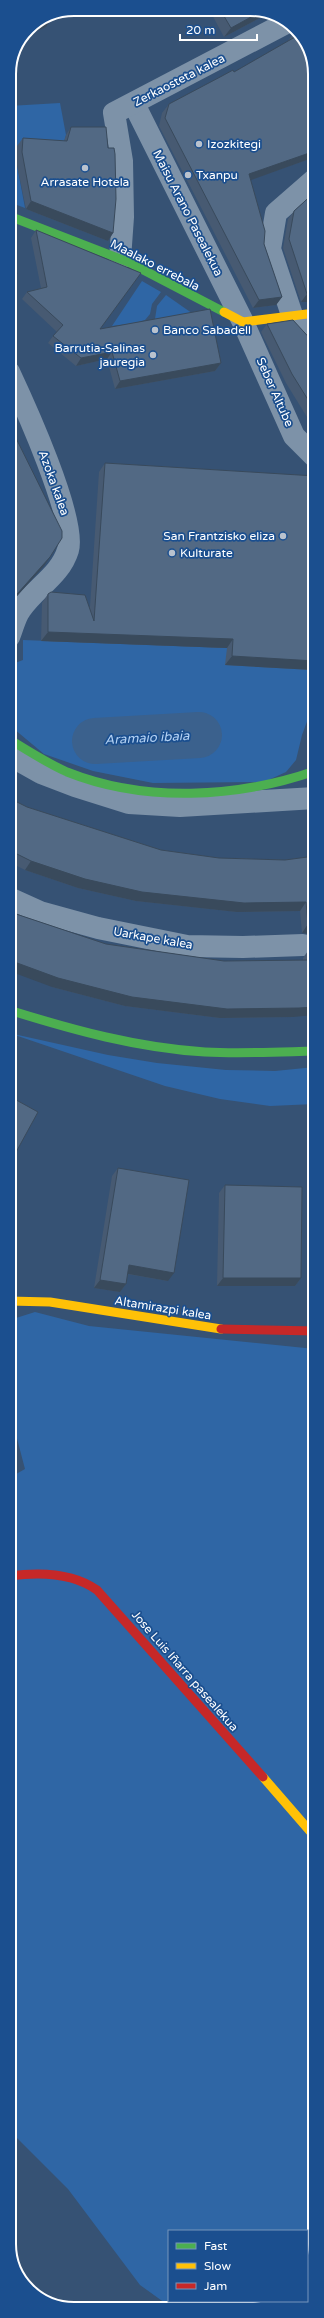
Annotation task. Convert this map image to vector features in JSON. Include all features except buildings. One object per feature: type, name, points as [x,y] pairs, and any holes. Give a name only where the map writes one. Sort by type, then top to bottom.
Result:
[{"type":"street","name":"Zerkaosteta kalea","points":[[120,259],[123,217],[122,162],[114,113],[191,75],[281,26]]},
{"type":"street","name":"Maisu Arano Pasealekua","points":[[134,104],[243,322]]},
{"type":"street","points":[[308,185],[276,213],[270,249],[292,315],[308,334]]},
{"type":"street","name":"Maalako errebala","points":[[16,219],[120,259],[243,322]]},
{"type":"street","points":[[243,322],[308,314]]},
{"type":"street","name":"Seber Altube","points":[[243,322],[294,436],[308,450]]},
{"type":"street","name":"Azoka kalea","points":[[16,394],[67,518],[68,549],[55,574],[20,609],[16,619]]},
{"type":"street","points":[[16,743],[74,775],[128,789],[175,793],[255,790],[297,779],[308,774]]},
{"type":"street","points":[[16,759],[41,773],[75,786],[129,803],[180,806],[308,798]]},
{"type":"street","name":"Uarkape kalea","points":[[16,901],[40,912],[98,928],[186,946],[243,947],[302,945]]},
{"type":"street","points":[[16,1012],[117,1041],[205,1052],[308,1052]]},
{"type":"street","name":"Altamirazpi kalea","points":[[16,1301],[50,1302],[171,1322],[231,1330],[308,1331]]},
{"type":"street","name":"Jose Luis Iñarra pasealekua","points":[[16,1575],[24,1573],[61,1576],[94,1588],[119,1614],[308,1829]]},
{"type":"shaded area","points":[[60,103],[66,135],[62,149],[17,147],[16,160],[16,106]]},
{"type":"shaded area","points":[[16,160],[25,208],[16,205]]},
{"type":"shaded area","points":[[142,281],[161,292],[152,304],[150,314],[145,320],[136,323],[112,326]]},
{"type":"shaded area","points":[[166,295],[196,316],[155,319],[157,306]]},
{"type":"shaded area","points":[[23,640],[227,648],[308,669],[308,719],[302,735],[296,760],[286,772],[264,782],[153,783],[93,771],[44,754],[16,731],[16,663],[23,660]]},
{"type":"shaded area","points":[[16,1035],[108,1055],[157,1063],[226,1070],[275,1071],[308,1068],[308,1104],[270,1106],[220,1099],[165,1086]]},
{"type":"shaded area","points":[[35,1312],[89,1326],[308,1348],[308,2230],[168,2230],[168,2302],[164,2302],[140,2285],[68,2189],[16,2137],[16,1474],[25,1469],[16,1435],[16,1318]]},
{"type":"waterway","name":"Aramaio ibaia","points":[[95,741],[199,735]]},
{"type":"traffic: fast","points":[[16,219],[128,262],[224,312]]},
{"type":"traffic: fast","points":[[16,743],[45,761],[67,772],[97,782],[128,789],[191,793],[223,791],[254,787],[308,773]]},
{"type":"traffic: fast","points":[[16,1012],[81,1031],[155,1047],[219,1053],[308,1051]]},
{"type":"traffic: slow","points":[[224,312],[243,322],[308,314]]},
{"type":"traffic: slow","points":[[16,1301],[50,1302],[221,1329]]},
{"type":"traffic: slow","points":[[263,1777],[308,1829]]},
{"type":"traffic: jam","points":[[221,1329],[308,1331]]},
{"type":"traffic: jam","points":[[16,1575],[43,1574],[66,1577],[87,1584],[97,1590],[263,1777]]},
{"type":"place","name":"Izozkitegi","points":[[199,144]]},
{"type":"place","name":"Arrasate Hotela","points":[[85,168]]},
{"type":"place","name":"Txanpu","points":[[188,175]]},
{"type":"place","name":"Banco Sabadell","points":[[155,330]]},
{"type":"place","name":"Barrutia-Salinas jauregia","points":[[153,355]]},
{"type":"place","name":"San Frantzisko eliza","points":[[283,536]]},
{"type":"place","name":"Kulturate","points":[[172,553]]}]
